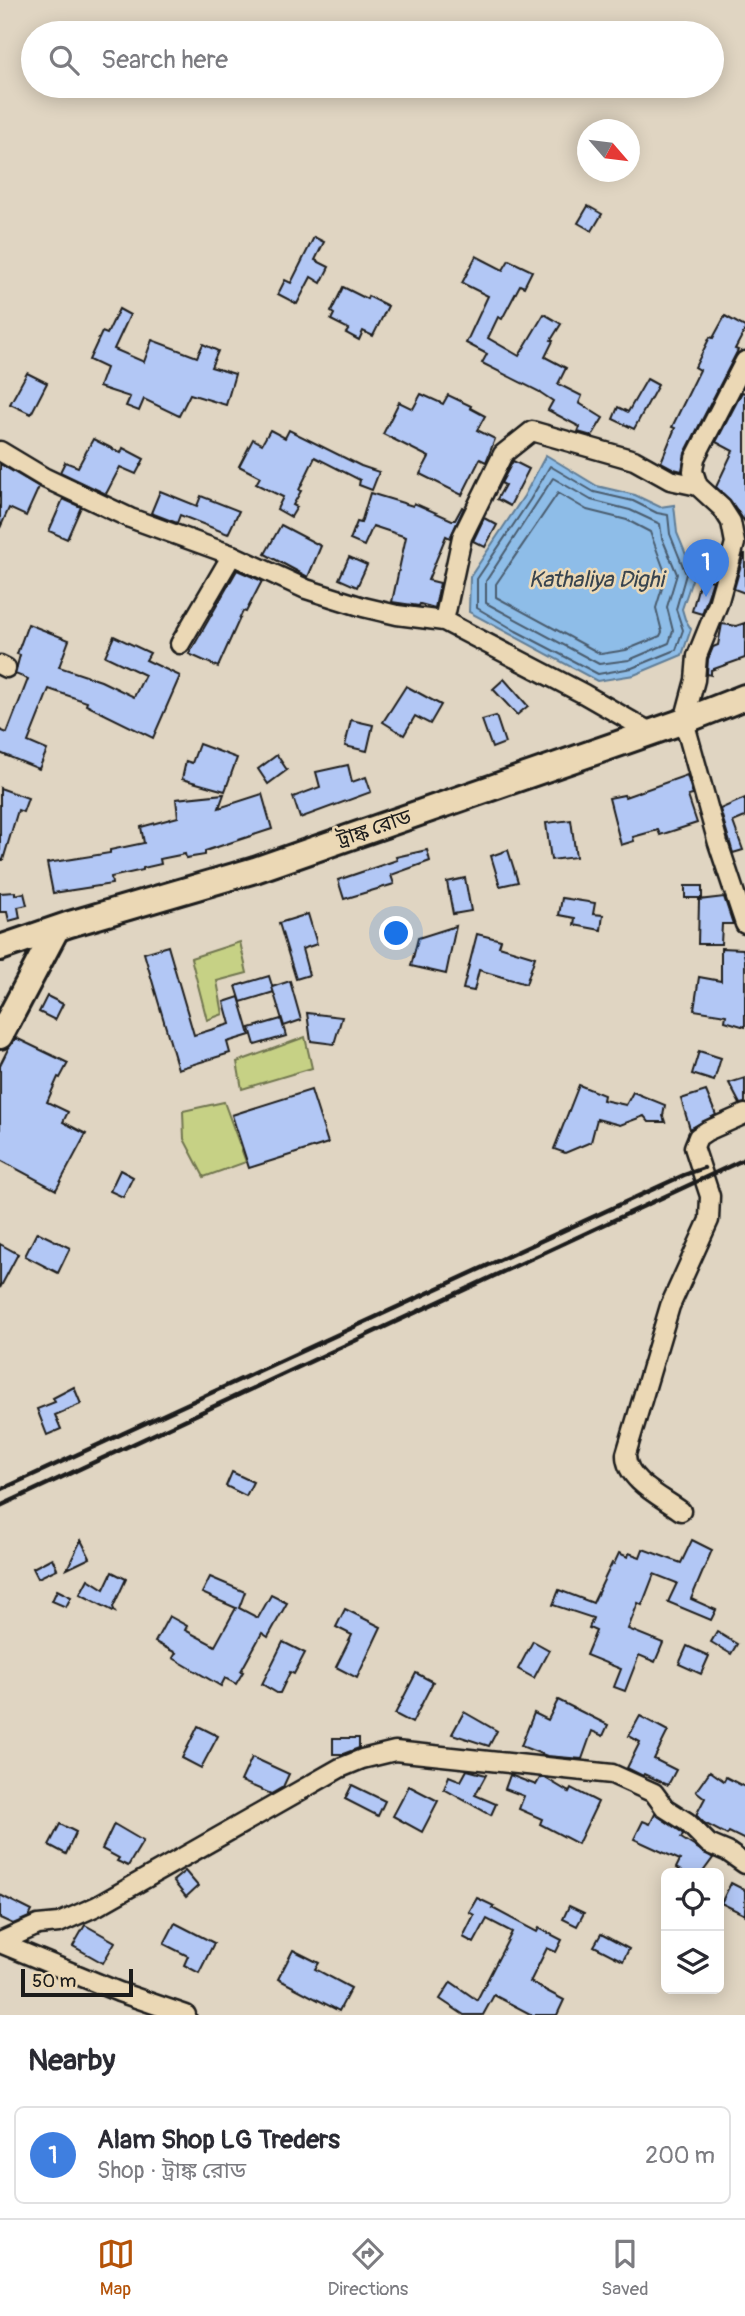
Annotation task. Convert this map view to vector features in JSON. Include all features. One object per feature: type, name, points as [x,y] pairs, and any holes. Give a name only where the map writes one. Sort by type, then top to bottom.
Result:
[{"type":"main road","name":"ট্রাঙ্ক রোড","points":[[0,948],[70,924],[255,870],[684,722],[745,697]]},
{"type":"main road","points":[[0,1036],[56,930]]},
{"type":"street","points":[[745,361],[695,458],[693,471],[698,486],[722,508],[731,522],[735,543],[718,604],[697,656],[695,680],[684,722],[718,843],[745,924]]},
{"type":"street","points":[[444,621],[462,537],[503,454],[532,431],[634,460],[670,480],[698,486]]},
{"type":"street","points":[[0,451],[45,478],[131,518],[232,555],[306,589],[397,615],[444,621],[652,733]]},
{"type":"street","points":[[180,644],[232,555]]},
{"type":"street","points":[[681,1511],[634,1475],[626,1464],[626,1454],[670,1306],[709,1220],[709,1196],[694,1147],[698,1138],[708,1131],[745,1114]]},
{"type":"street","points":[[0,1943],[38,1925],[59,1923],[97,1906],[340,1768],[362,1759],[395,1751],[612,1774],[654,1793],[665,1808],[687,1822],[709,1844],[728,1852],[745,1864]]},
{"type":"street","points":[[0,1943],[118,1992],[186,2015]]},
{"type":"green space","points":[[240,942],[247,973],[217,981],[223,1014],[207,1020],[191,958]]},
{"type":"green space","points":[[305,1037],[312,1068],[242,1089],[237,1062]]},
{"type":"green space","points":[[224,1102],[246,1162],[204,1177],[184,1139],[183,1111]]},
{"type":"water","name":"Kathaliya Dighi","points":[[546,455],[597,486],[635,495],[660,507],[674,505],[677,533],[694,574],[682,609],[691,629],[682,655],[634,675],[597,681],[469,612],[470,577],[524,496]]},
{"type":"building","points":[[588,206],[602,214],[592,231],[578,223]]},
{"type":"building","points":[[314,237],[324,242],[315,260],[329,267],[321,283],[311,277],[297,304],[278,294],[285,280],[291,283]]},
{"type":"building","points":[[476,256],[503,270],[509,260],[532,271],[524,287],[520,285],[502,319],[498,317],[488,338],[519,356],[544,314],[561,324],[545,357],[566,368],[558,384],[582,396],[579,403],[603,418],[592,436],[578,432],[580,427],[548,410],[553,401],[538,391],[482,363],[487,354],[466,343],[488,296],[462,283]]},
{"type":"building","points":[[343,287],[388,306],[373,336],[363,331],[359,340],[346,333],[349,329],[331,320],[334,314],[331,312]]},
{"type":"building","points":[[119,309],[130,315],[114,349],[144,362],[152,340],[197,357],[203,344],[218,351],[211,367],[235,374],[226,405],[190,394],[179,416],[144,399],[139,411],[126,406],[130,397],[99,387],[106,368],[89,360],[102,332],[107,334]]},
{"type":"building","points":[[725,316],[745,327],[745,330],[735,349],[738,350],[685,453],[682,471],[674,469],[661,462],[675,428],[672,427],[700,370],[695,367],[710,337],[713,338]]},
{"type":"building","points":[[27,373],[47,383],[31,414],[10,404]]},
{"type":"building","points":[[647,379],[658,385],[634,429],[613,419],[618,407],[628,412]]},
{"type":"building","points":[[742,392],[745,393],[745,522],[730,500],[716,487],[733,451],[716,442]]},
{"type":"building","points":[[421,394],[443,404],[448,395],[471,406],[470,408],[485,416],[477,430],[495,439],[486,462],[480,459],[462,495],[420,474],[429,457],[383,434],[399,402],[413,409]]},
{"type":"building","points":[[270,430],[285,438],[289,430],[361,466],[379,472],[372,490],[359,485],[360,480],[315,457],[293,505],[297,507],[291,517],[277,509],[283,497],[256,484],[260,477],[239,466],[253,439],[262,444]]},
{"type":"building","points":[[93,439],[121,453],[123,448],[144,459],[136,474],[120,467],[106,494],[60,472],[65,462],[78,467]]},
{"type":"building","points":[[513,461],[529,469],[510,506],[497,499],[505,485],[501,483]]},
{"type":"building","points":[[0,464],[39,487],[26,516],[9,508],[0,528]]},
{"type":"building","points":[[160,491],[197,506],[201,496],[239,511],[228,534],[180,515],[177,523],[151,513]]},
{"type":"building","points":[[370,493],[413,506],[414,503],[452,520],[455,520],[462,507],[464,508],[450,538],[446,536],[428,580],[440,583],[435,608],[392,602],[406,537],[373,526],[364,546],[350,540],[357,522],[361,523]]},
{"type":"building","points":[[63,499],[81,507],[67,539],[49,531]]},
{"type":"building","points":[[484,518],[497,525],[485,547],[473,541]]},
{"type":"building","points":[[281,525],[321,546],[308,577],[265,554]]},
{"type":"building","points":[[745,554],[745,593],[734,589]]},
{"type":"building","points":[[349,557],[367,565],[357,587],[339,579]]},
{"type":"building","points":[[237,570],[262,581],[246,612],[243,611],[218,667],[189,654]]},
{"type":"building","points":[[701,577],[713,581],[702,614],[692,611]]},
{"type":"building","points":[[745,623],[745,658],[711,670],[711,675],[707,674],[708,659],[713,647],[718,645],[722,624],[736,626]]},
{"type":"building","points":[[28,624],[69,640],[59,667],[101,681],[134,697],[145,675],[105,656],[114,636],[150,653],[146,660],[180,676],[153,738],[86,705],[87,702],[49,689],[28,742],[47,750],[39,769],[0,753],[0,730],[7,733],[28,679],[15,674],[20,655],[17,654]]},
{"type":"building","points":[[504,679],[528,706],[517,715],[493,689]]},
{"type":"building","points":[[406,686],[441,705],[430,724],[415,716],[404,735],[383,722]]},
{"type":"building","points":[[496,716],[505,743],[492,748],[482,720]]},
{"type":"building","points":[[351,720],[373,725],[367,751],[345,746]]},
{"type":"building","points":[[199,744],[237,758],[225,791],[182,779],[186,761],[192,763]]},
{"type":"building","points":[[277,755],[287,770],[268,784],[258,769]]},
{"type":"building","points":[[348,765],[352,782],[366,777],[371,792],[300,818],[293,797],[320,787],[316,772]]},
{"type":"building","points":[[687,775],[693,795],[688,796],[697,823],[660,835],[658,830],[633,837],[634,841],[621,845],[609,798],[625,797]]},
{"type":"building","points":[[0,788],[28,798],[23,812],[18,810],[3,860],[0,860]]},
{"type":"building","points":[[224,794],[219,808],[262,794],[272,829],[205,851],[205,855],[186,858],[185,854],[160,859],[161,864],[111,877],[112,884],[53,893],[47,863],[110,853],[110,850],[144,843],[141,827],[178,817],[176,799]]},
{"type":"building","points":[[745,798],[745,817],[733,822],[743,850],[733,853],[720,809]]},
{"type":"building","points":[[571,820],[576,857],[551,860],[546,823]]},
{"type":"building","points":[[427,850],[430,861],[391,875],[394,884],[344,899],[338,880],[397,860],[396,857]]},
{"type":"building","points":[[508,850],[518,882],[500,886],[491,856]]},
{"type":"building","points":[[465,878],[471,911],[453,914],[447,882]]},
{"type":"building","points":[[685,886],[702,886],[702,898],[685,898]]},
{"type":"building","points":[[15,892],[15,895],[24,893],[27,905],[18,907],[20,918],[9,921],[7,912],[0,912],[0,893]]},
{"type":"building","points":[[724,897],[733,924],[722,924],[721,944],[698,944],[699,900]]},
{"type":"building","points":[[562,898],[595,903],[593,914],[603,915],[601,930],[574,925],[575,918],[559,915]]},
{"type":"building","points":[[308,914],[317,944],[302,949],[309,975],[296,979],[279,923]]},
{"type":"building","points":[[456,926],[446,974],[411,966],[418,938]]},
{"type":"building","points":[[477,934],[501,940],[499,946],[535,957],[526,984],[479,970],[474,991],[463,989]]},
{"type":"building","points":[[168,946],[194,1035],[230,1024],[224,1002],[239,997],[250,1035],[227,1042],[230,1053],[178,1069],[144,953]]},
{"type":"building","points":[[721,948],[743,949],[745,1027],[725,1021],[726,1015],[694,1010],[699,977],[721,981]]},
{"type":"building","points":[[269,976],[274,992],[241,1002],[236,986]]},
{"type":"building","points":[[290,981],[301,1020],[284,1026],[272,987]]},
{"type":"building","points":[[47,996],[63,1004],[55,1020],[39,1012]]},
{"type":"building","points":[[307,1013],[342,1017],[334,1044],[311,1041]]},
{"type":"building","points":[[281,1019],[286,1036],[255,1045],[250,1028]]},
{"type":"building","points":[[16,1038],[68,1063],[60,1078],[58,1077],[47,1102],[68,1112],[63,1122],[86,1134],[56,1190],[0,1160],[0,1065]]},
{"type":"building","points":[[699,1051],[721,1058],[714,1081],[692,1074]]},
{"type":"building","points":[[745,1078],[745,1103],[740,1104],[729,1083]]},
{"type":"building","points":[[579,1085],[604,1095],[603,1100],[626,1105],[633,1092],[665,1105],[665,1122],[649,1122],[644,1116],[620,1125],[597,1119],[591,1142],[565,1153],[554,1149]]},
{"type":"building","points":[[311,1090],[328,1143],[249,1168],[232,1115]]},
{"type":"building","points":[[706,1091],[716,1115],[690,1129],[681,1099]]},
{"type":"building","points":[[120,1170],[133,1177],[123,1197],[110,1191]]},
{"type":"building","points":[[37,1232],[70,1248],[58,1273],[25,1256]]},
{"type":"building","points":[[0,1244],[18,1254],[0,1288]]},
{"type":"building","points":[[74,1387],[81,1404],[55,1415],[61,1429],[47,1435],[37,1409],[55,1402],[53,1398]]},
{"type":"building","points":[[232,1472],[253,1482],[246,1496],[226,1486]]},
{"type":"building","points":[[81,1540],[90,1558],[67,1569]]},
{"type":"building","points":[[692,1540],[712,1550],[691,1599],[716,1610],[711,1620],[668,1602],[677,1583],[654,1574],[642,1605],[638,1603],[628,1629],[663,1643],[655,1662],[639,1655],[625,1691],[614,1687],[621,1669],[586,1655],[596,1631],[589,1628],[593,1618],[553,1605],[559,1590],[593,1603],[619,1553],[628,1557],[629,1553],[640,1557],[643,1549],[681,1563]]},
{"type":"building","points":[[52,1558],[57,1569],[38,1578],[33,1568]]},
{"type":"building","points":[[112,1572],[126,1579],[113,1607],[115,1612],[80,1594],[88,1579],[104,1589]]},
{"type":"building","points":[[210,1577],[245,1592],[239,1608],[258,1618],[271,1595],[287,1603],[268,1637],[262,1633],[236,1684],[225,1678],[221,1686],[173,1658],[176,1653],[155,1642],[169,1616],[187,1626],[185,1630],[215,1646],[236,1608],[202,1593]]},
{"type":"building","points":[[57,1590],[71,1597],[66,1607],[52,1601]]},
{"type":"building","points":[[345,1609],[381,1627],[357,1678],[336,1667],[352,1635],[336,1627]]},
{"type":"building","points":[[717,1632],[737,1644],[731,1654],[711,1642]]},
{"type":"building","points":[[533,1641],[549,1650],[534,1678],[518,1669]]},
{"type":"building","points":[[283,1642],[305,1653],[294,1674],[290,1672],[280,1693],[277,1693],[262,1684]]},
{"type":"building","points":[[687,1646],[709,1656],[701,1674],[679,1664]]},
{"type":"building","points":[[416,1673],[433,1682],[412,1723],[395,1714]]},
{"type":"building","points":[[558,1700],[608,1725],[603,1736],[592,1731],[582,1759],[547,1756],[521,1746],[534,1713],[548,1720]]},
{"type":"building","points":[[464,1712],[497,1731],[489,1746],[452,1734]]},
{"type":"building","points":[[640,1716],[668,1731],[654,1759],[676,1770],[668,1785],[627,1768],[640,1742],[629,1736]]},
{"type":"building","points":[[198,1726],[218,1736],[201,1768],[182,1758]]},
{"type":"building","points":[[333,1738],[359,1738],[359,1748],[343,1754],[333,1754]]},
{"type":"building","points":[[252,1757],[289,1774],[283,1787],[271,1794],[241,1781]]},
{"type":"building","points":[[467,1770],[486,1775],[475,1795],[496,1804],[491,1815],[444,1789],[449,1776],[461,1781]]},
{"type":"building","points":[[710,1771],[724,1781],[726,1777],[745,1787],[745,1840],[729,1832],[727,1835],[704,1823],[696,1815],[705,1798],[696,1791]]},
{"type":"building","points":[[510,1775],[536,1785],[540,1778],[545,1778],[569,1792],[571,1788],[598,1802],[578,1844],[540,1824],[542,1819],[519,1809],[524,1796],[505,1789]]},
{"type":"building","points":[[352,1785],[385,1801],[378,1816],[345,1799]]},
{"type":"building","points":[[409,1786],[438,1801],[422,1832],[393,1816]]},
{"type":"building","points":[[655,1814],[680,1831],[683,1834],[681,1838],[713,1858],[706,1868],[676,1868],[680,1860],[634,1839],[643,1821],[650,1824]]},
{"type":"building","points":[[60,1824],[76,1832],[66,1854],[49,1845]]},
{"type":"building","points":[[114,1824],[143,1841],[128,1866],[102,1849]]},
{"type":"building","points":[[185,1871],[198,1886],[186,1897],[173,1881]]},
{"type":"building","points":[[731,1883],[745,1890],[745,1915],[724,1904],[724,1897]]},
{"type":"building","points":[[0,1895],[32,1911],[29,1917],[13,1924],[0,1918]]},
{"type":"building","points":[[477,1898],[537,1932],[539,1928],[562,1940],[556,1952],[547,1948],[530,1982],[564,2000],[557,2015],[532,2015],[494,1995],[483,2015],[464,2015],[440,1999],[451,1982],[477,2000],[512,1932],[487,1919],[474,1943],[463,1937],[474,1915],[469,1912]]},
{"type":"building","points":[[569,1906],[584,1913],[577,1926],[563,1919]]},
{"type":"building","points":[[175,1923],[214,1943],[199,1973],[184,1965],[188,1956],[164,1944]]},
{"type":"building","points":[[85,1925],[115,1942],[103,1963],[73,1946]]},
{"type":"building","points":[[601,1934],[629,1949],[623,1961],[594,1946]]},
{"type":"building","points":[[293,1950],[319,1963],[315,1969],[351,1988],[339,2011],[278,1979]]},
{"type":"railway","points":[[0,1506],[745,1159]]},
{"type":"railway","points":[[0,1490],[704,1168]]},
{"type":"place","name":"Alam Shop LG Treders","points":[[706,597]]}]
